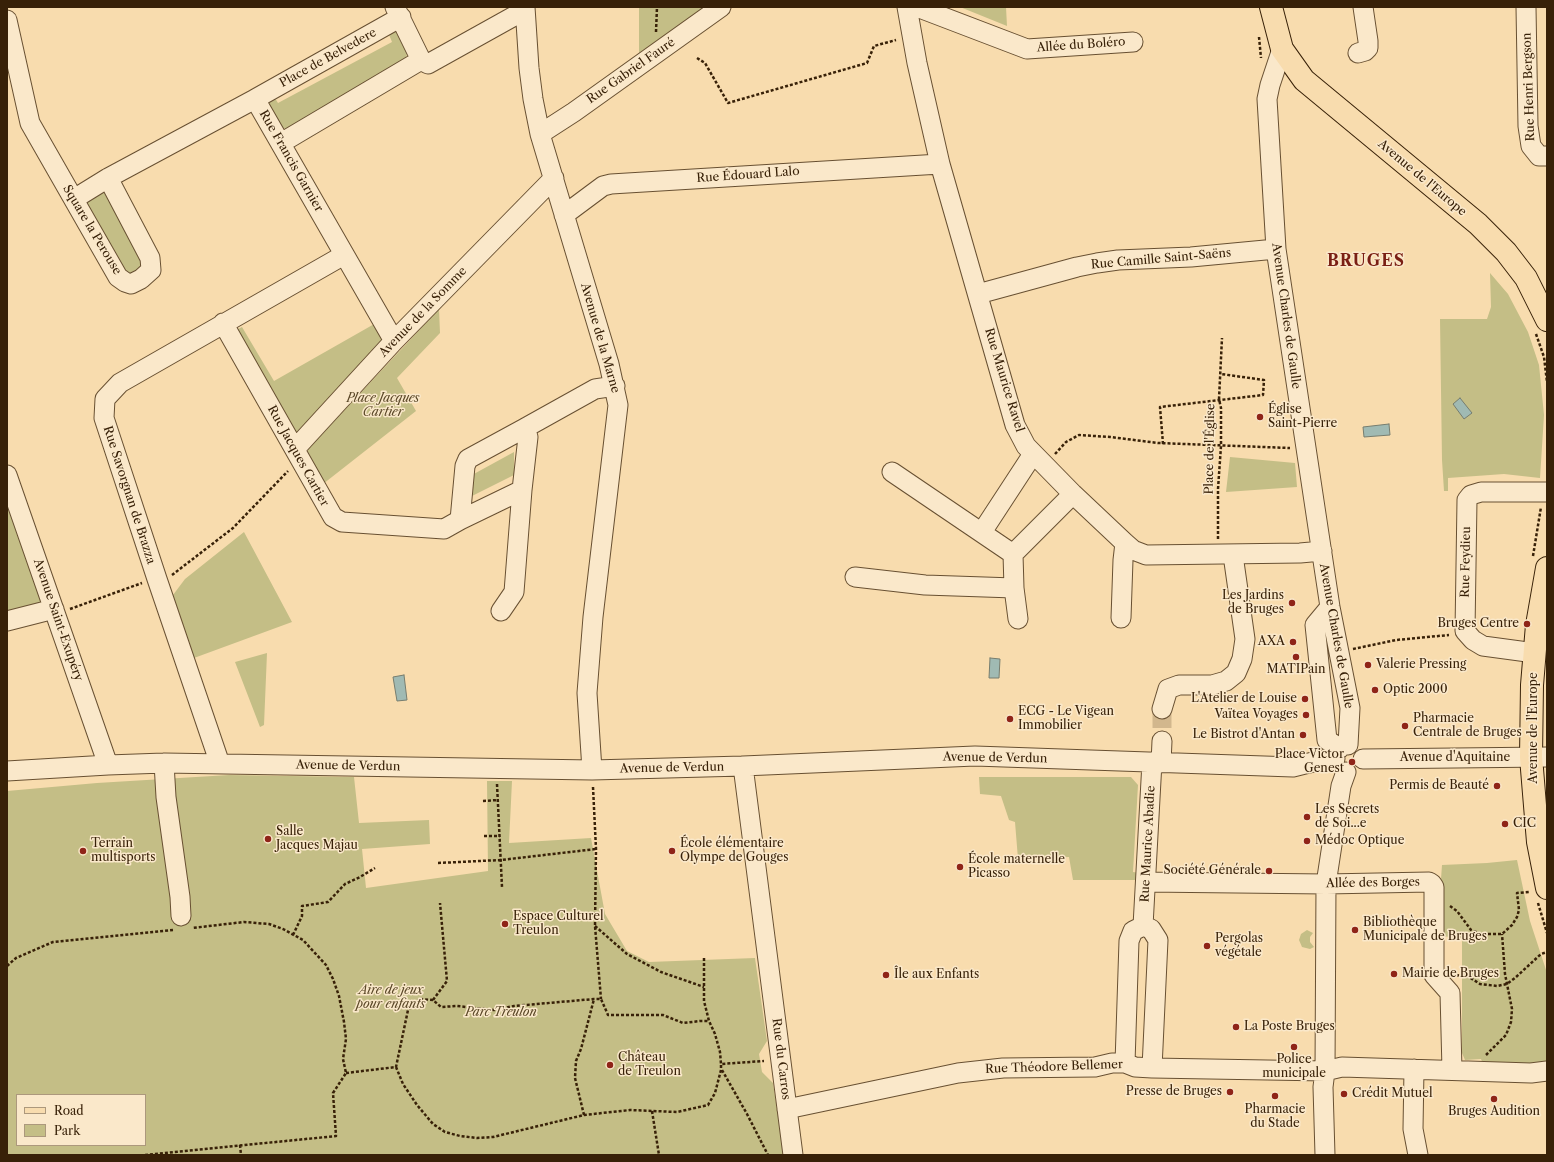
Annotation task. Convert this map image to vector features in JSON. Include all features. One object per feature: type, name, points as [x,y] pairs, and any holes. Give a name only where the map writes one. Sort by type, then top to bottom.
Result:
[{"type":"main road","points":[[1271,7],[1282,49]]},
{"type":"main road","name":"Avenue de l'Europe","points":[[1282,49],[1304,80],[1478,224],[1506,252],[1526,278],[1541,326]]},
{"type":"main road","name":"Avenue de l'Europe","points":[[1541,889],[1538,842],[1539,757],[1532,685],[1539,607],[1547,568]]},
{"type":"street","name":"Rue Gabriel Fauré","points":[[540,134],[574,112],[721,7]]},
{"type":"street","name":"Rue Maurice Ravel","points":[[907,7],[940,164],[1015,424],[1026,446],[1039,461],[1133,550],[1146,555],[1233,555],[1322,551]]},
{"type":"street","name":"Allée du Boléro","points":[[917,7],[1027,49],[1133,42]]},
{"type":"street","points":[[1358,53],[1365,52],[1368,48],[1363,7]]},
{"type":"street","name":"Rue Henri Bergson","points":[[1526,7],[1528,126],[1531,146],[1539,156],[1547,156]]},
{"type":"street","points":[[398,12],[422,60],[428,64],[525,9]]},
{"type":"street","name":"Avenue de la Marne","points":[[525,9],[532,93],[540,134],[615,386],[618,405],[592,617],[588,693],[592,770]]},
{"type":"street","name":"Place de Belvedere","points":[[256,99],[398,12]]},
{"type":"street","name":"Square la Perouse","points":[[7,20],[30,123],[118,277],[131,284],[141,279],[151,270],[150,258],[108,178]]},
{"type":"street","name":"Avenue Charles de Gaulle","points":[[1282,49],[1267,99],[1276,249],[1330,607],[1350,708],[1342,756],[1342,786],[1326,884],[1325,1071],[1323,1087],[1325,1155]]},
{"type":"street","points":[[281,143],[422,60]]},
{"type":"street","name":"Rue Francis Garnier","points":[[74,199],[108,178],[256,99],[394,341]]},
{"type":"street","name":"Rue Édouard Lalo","points":[[564,214],[603,186],[611,184],[940,164]]},
{"type":"street","name":"Avenue de la Somme","points":[[297,454],[394,341],[554,178]]},
{"type":"street","name":"Rue Camille Saint-Saëns","points":[[978,294],[1097,263],[1118,260],[1191,258],[1276,249]]},
{"type":"street","name":"Rue Savorgnan de Brazza","points":[[220,764],[156,578],[104,418],[105,399],[120,383],[344,255]]},
{"type":"street","name":"Rue Jacques Cartier","points":[[223,324],[333,517],[342,522],[444,529],[522,490]]},
{"type":"street","points":[[460,520],[465,466],[468,459],[595,389],[615,386]]},
{"type":"street","points":[[501,611],[514,592],[522,490],[528,437],[525,428]]},
{"type":"street","points":[[982,532],[1039,461]]},
{"type":"street","points":[[892,472],[1013,554]]},
{"type":"street","name":"Avenue Saint-Exupéry","points":[[7,475],[108,765]]},
{"type":"street","name":"Rue Feydieu","points":[[1464,631],[1467,500],[1471,494],[1481,492],[1547,492]]},
{"type":"street","points":[[1018,619],[1014,588],[1013,554],[1073,494]]},
{"type":"street","points":[[1121,618],[1123,560],[1126,543]]},
{"type":"street","points":[[1162,709],[1168,689],[1179,685],[1212,685],[1226,681],[1236,673],[1242,659],[1245,639],[1233,555]]},
{"type":"street","points":[[856,578],[925,586],[1014,588]]},
{"type":"street","points":[[1330,607],[1315,625],[1327,740],[1342,756]]},
{"type":"street","points":[[7,620],[56,614]]},
{"type":"street","points":[[1464,631],[1473,640],[1483,646],[1535,653]]},
{"type":"street","name":"Rue Maurice Abadie","points":[[1143,926],[1157,762],[1162,741]]},
{"type":"street","name":"Avenue de Verdun","points":[[7,771],[164,763],[592,770],[743,766],[975,756],[1293,767],[1342,756]]},
{"type":"street","name":"Avenue d'Aquitaine","points":[[1342,756],[1354,771],[1358,768],[1363,759],[1539,757]]},
{"type":"street","points":[[164,763],[166,796],[180,897],[181,925]]},
{"type":"street","name":"Rue du Carros","points":[[743,766],[793,1155]]},
{"type":"street","name":"Allée des Borges","points":[[1146,882],[1326,884],[1429,882],[1434,887],[1434,975]]},
{"type":"street","points":[[1125,1063],[1129,941],[1133,931],[1143,926],[1151,929],[1158,940],[1152,1068]]},
{"type":"street","points":[[1434,975],[1450,993],[1452,1070]]},
{"type":"street","name":"Rue Théodore Bellemer","points":[[787,1108],[958,1073],[1003,1068],[1095,1067],[1112,1063],[1125,1063],[1135,1067],[1152,1068],[1325,1071],[1342,1066],[1531,1073],[1547,1071]]},
{"type":"street","points":[[1414,1068],[1413,1129],[1418,1155]]},
{"type":"path","points":[[656,53],[657,7]]},
{"type":"path","points":[[1258,29],[1261,59]]},
{"type":"path","points":[[697,58],[705,63],[728,103],[867,63],[874,46],[912,36]]},
{"type":"path","points":[[1541,326],[1547,382]]},
{"type":"path","name":"Place de l'Église","points":[[1209,555],[1208,548],[1215,547],[1218,541],[1218,489],[1221,446],[1221,408],[1219,399],[1222,338]]},
{"type":"path","points":[[1163,444],[1160,406],[1263,395],[1264,380],[1221,374]]},
{"type":"path","points":[[1039,461],[1066,442],[1080,435],[1110,437],[1163,444],[1307,449]]},
{"type":"path","points":[[56,614],[156,578],[168,578],[233,528],[297,454]]},
{"type":"path","points":[[1339,652],[1396,640],[1449,635],[1464,631]]},
{"type":"path","points":[[497,769],[502,887]]},
{"type":"path","points":[[592,770],[596,849],[595,926],[601,999],[608,1015],[663,1015],[683,1024],[709,1021]]},
{"type":"path","points":[[483,801],[498,800]]},
{"type":"path","points":[[484,836],[500,836]]},
{"type":"path","points":[[438,863],[501,860],[596,849]]},
{"type":"path","points":[[293,935],[302,916],[302,906],[328,902],[344,884],[360,878],[375,868]]},
{"type":"path","points":[[1434,905],[1452,906],[1471,930],[1481,934],[1502,934],[1512,925],[1520,910],[1517,894],[1541,889]]},
{"type":"path","points":[[433,1000],[447,981],[440,902]]},
{"type":"path","points":[[7,966],[16,958],[53,942],[181,925],[244,922],[269,924],[283,929],[302,940],[314,950],[326,965],[339,996],[346,1039],[343,1059],[346,1073],[333,1093],[336,1136],[145,1155]]},
{"type":"path","points":[[595,926],[627,954],[661,972],[704,987]]},
{"type":"path","points":[[1475,1071],[1482,1059],[1506,1035],[1511,1022],[1512,1010],[1505,974],[1502,934]]},
{"type":"path","points":[[1404,972],[1434,975],[1462,975],[1469,977],[1480,984],[1497,986],[1507,984],[1541,954],[1547,952]]},
{"type":"path","points":[[704,958],[704,1001],[709,1021],[715,1034],[720,1052],[722,1070],[768,1155]]},
{"type":"path","points":[[601,999],[563,1000],[530,1006],[514,1006],[494,1010],[457,1006],[441,1007],[433,1000],[420,999],[408,1010],[396,1067],[403,1084],[417,1105],[433,1124],[445,1132],[477,1138],[493,1137],[584,1115],[630,1110],[677,1112],[708,1105],[715,1093],[722,1070]]},
{"type":"path","points":[[584,1115],[575,1078],[576,1061],[581,1049],[594,999]]},
{"type":"path","points":[[721,1064],[781,1060]]},
{"type":"path","points":[[346,1073],[396,1067]]},
{"type":"path","points":[[652,1110],[659,1155]]},
{"type":"path","points":[[240,1146],[241,1155]]},
{"type":"green space","points":[[639,7],[705,7],[639,53]]},
{"type":"green space","points":[[960,7],[1006,7],[1007,26]]},
{"type":"green space","points":[[396,29],[408,45],[406,61],[288,130],[283,128],[272,116],[267,100],[273,95],[278,103],[392,42],[388,32]]},
{"type":"green space","points":[[98,189],[107,191],[144,262],[138,272],[127,275],[84,204]]},
{"type":"green space","points":[[1490,273],[1508,294],[1528,332],[1539,365],[1544,415],[1540,478],[1504,474],[1448,478],[1448,491],[1444,491],[1442,460],[1440,319],[1487,319],[1491,307]]},
{"type":"green space","name":"Place Jacques Cartier","points":[[439,309],[440,333],[397,378],[416,411],[323,484],[308,456],[308,449]]},
{"type":"green space","points":[[376,323],[383,343],[297,435],[232,332],[242,327],[274,381]]},
{"type":"green space","points":[[514,452],[514,475],[470,497],[472,475]]},
{"type":"green space","points":[[1230,457],[1295,463],[1297,487],[1226,492]]},
{"type":"green space","points":[[7,499],[42,601],[39,605],[7,614]]},
{"type":"green space","points":[[244,532],[292,622],[194,658],[173,595],[185,579]]},
{"type":"green space","points":[[267,653],[264,725],[260,727],[235,662]]},
{"type":"green space","points":[[229,775],[354,777],[359,823],[429,820],[430,844],[362,849],[366,888],[488,871],[487,781],[512,781],[509,843],[591,838],[605,914],[627,951],[649,962],[755,958],[767,1041],[759,1054],[762,1072],[773,1083],[784,1155],[7,1155],[7,791],[97,783]]},
{"type":"green space","points":[[979,777],[1131,777],[1138,785],[1133,872],[1140,873],[1140,880],[1073,880],[1069,857],[1018,859],[1015,822],[1009,820],[1001,796],[980,794]]},
{"type":"green space","points":[[1517,860],[1530,921],[1547,973],[1547,1061],[1530,1064],[1483,1064],[1481,1059],[1465,1060],[1462,1053],[1462,938],[1440,936],[1437,896],[1441,879],[1442,865]]},
{"type":"green space","points":[[1307,930],[1313,933],[1310,937],[1310,942],[1314,947],[1310,949],[1302,947],[1299,940],[1301,934]]},
{"type":"water","points":[[1460,398],[1472,413],[1464,419],[1453,404]]},
{"type":"water","points":[[1389,424],[1390,435],[1364,437],[1363,427]]},
{"type":"water","points":[[990,658],[1000,659],[999,678],[989,678]]},
{"type":"water","points":[[404,675],[407,700],[397,701],[393,677]]},
{"type":"tunnel","points":[[1162,709],[1162,741]]},
{"type":"place","name":"Église Saint-Pierre","points":[[1260,417]]},
{"type":"place","name":"Les Jardins de Bruges","points":[[1292,603]]},
{"type":"place","name":"Bruges Centre","points":[[1527,624]]},
{"type":"place","name":"AXA","points":[[1293,642]]},
{"type":"place","name":"MATIPain","points":[[1296,657]]},
{"type":"place","name":"Valerie Pressing","points":[[1368,665]]},
{"type":"place","name":"Optic 2000","points":[[1375,690]]},
{"type":"place","name":"L'Atelier de Louise","points":[[1305,699]]},
{"type":"place","name":"Vaïtea Voyages","points":[[1306,715]]},
{"type":"place","name":"ECG - Le Vigean Immobilier","points":[[1010,719]]},
{"type":"place","name":"Pharmacie Centrale de Bruges","points":[[1405,726]]},
{"type":"place","name":"Le Bistrot d'Antan","points":[[1303,735]]},
{"type":"place","name":"Place Victor Genest","points":[[1352,762]]},
{"type":"place","name":"Permis de Beauté","points":[[1497,786]]},
{"type":"place","name":"Les Secrets de Soi...e","points":[[1307,817]]},
{"type":"place","name":"CIC","points":[[1505,824]]},
{"type":"place","name":"Salle Jacques Majau","points":[[268,839]]},
{"type":"place","name":"Médoc Optique","points":[[1307,841]]},
{"type":"place","name":"Terrain multisports","points":[[83,851]]},
{"type":"place","name":"École élémentaire Olympe de Gouges","points":[[672,851]]},
{"type":"place","name":"École maternelle Picasso","points":[[960,867]]},
{"type":"place","name":"Société Générale","points":[[1269,871]]},
{"type":"place","name":"Espace Culturel Treulon","points":[[505,924]]},
{"type":"place","name":"Bibliothèque Municipale de Bruges","points":[[1355,930]]},
{"type":"place","name":"Pergolas végétale","points":[[1207,946]]},
{"type":"place","name":"Mairie de Bruges","points":[[1394,974]]},
{"type":"place","name":"Île aux Enfants","points":[[886,975]]},
{"type":"place","name":"La Poste Bruges","points":[[1236,1027]]},
{"type":"place","name":"Police municipale","points":[[1294,1047]]},
{"type":"place","name":"Château de Treulon","points":[[610,1065]]},
{"type":"place","name":"Presse de Bruges","points":[[1230,1092]]},
{"type":"place","name":"Crédit Mutuel","points":[[1344,1094]]},
{"type":"place","name":"Pharmacie du Stade","points":[[1275,1096]]},
{"type":"place","name":"Bruges Audition","points":[[1494,1099]]},
{"type":"district","name":"BRUGES","points":[[1366,261]]},
{"type":"park label","name":"Aire de jeux pour enfants","points":[[391,998]]},
{"type":"park label","name":"Parc Treulon","points":[[501,1013]]}]
